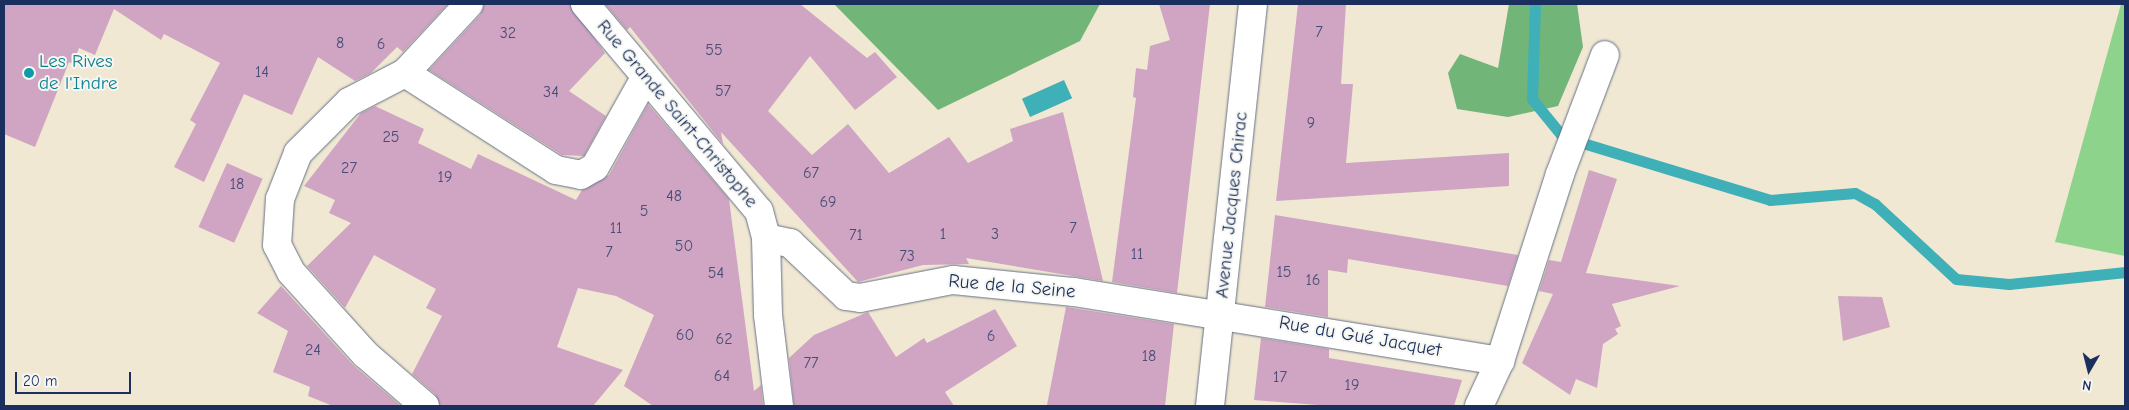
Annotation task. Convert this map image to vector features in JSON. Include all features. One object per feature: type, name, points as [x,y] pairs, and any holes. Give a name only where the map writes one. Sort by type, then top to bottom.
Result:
[{"type":"street","points":[[424,406],[359,347],[291,272],[277,245],[280,199],[298,153],[349,102],[405,73],[469,4]]},
{"type":"street","name":"Rue Grande Saint-Christophe","points":[[585,4],[645,78],[759,211],[766,238],[768,314],[779,406]]},
{"type":"street","name":"Avenue Jacques Chirac","points":[[1210,406],[1253,4]]},
{"type":"street","points":[[1479,406],[1500,362],[1560,174],[1605,55]]},
{"type":"street","points":[[405,73],[556,170],[581,175],[595,167],[645,78]]},
{"type":"street","name":"Rue de la Seine","points":[[766,238],[790,243],[846,296],[860,298],[953,280],[1221,313]]},
{"type":"street","name":"Rue du Gué Jacquet","points":[[1221,313],[1500,362]]},
{"type":"green space","points":[[1100,4],[1080,41],[938,110],[835,5]]},
{"type":"green space","points":[[1509,4],[1577,4],[1583,47],[1558,106],[1508,117],[1457,109],[1448,73],[1460,54],[1498,68]]},
{"type":"green space","points":[[2121,4],[2125,4],[2125,256],[2055,242]]},
{"type":"water","points":[[1064,80],[1072,98],[1030,117],[1022,99]]},
{"type":"building","points":[[4,4],[448,4],[403,52],[397,47],[371,73],[355,81],[318,57],[292,115],[244,94],[204,182],[174,167],[196,124],[190,120],[220,63],[164,34],[161,40],[114,9],[95,55],[79,48],[73,64],[69,62],[35,147],[4,134]]},
{"type":"building","points":[[484,4],[570,4],[605,53],[569,91],[606,116],[584,156],[562,155],[429,70],[480,15]]},
{"type":"building","points":[[605,4],[800,4],[867,58],[875,52],[897,77],[855,110],[810,56],[768,111],[812,155],[848,124],[889,173],[949,137],[968,163],[1013,141],[1010,129],[1063,112],[1103,281],[966,258],[969,264],[923,265],[858,282],[721,132],[723,144],[630,27],[627,30]]},
{"type":"building","points":[[1159,4],[1210,4],[1177,293],[1112,282],[1136,98],[1133,97],[1136,68],[1147,70],[1150,46],[1170,40]]},
{"type":"building","points":[[1298,4],[1346,4],[1341,84],[1353,84],[1346,163],[1509,153],[1509,186],[1276,201]]},
{"type":"building","points":[[648,104],[729,199],[754,391],[761,385],[763,406],[653,406],[624,386],[654,315],[616,296],[578,288],[557,347],[623,370],[593,406],[440,406],[435,394],[412,374],[442,316],[426,308],[436,289],[374,255],[345,308],[307,266],[351,223],[329,213],[335,200],[304,186],[361,113],[375,106],[424,129],[418,143],[471,169],[478,154],[576,200],[582,190],[609,175]]},
{"type":"building","points":[[227,163],[263,179],[234,243],[199,227]]},
{"type":"building","points":[[1589,170],[1617,179],[1586,273],[1680,286],[1612,304],[1621,326],[1615,329],[1618,334],[1603,344],[1597,388],[1576,379],[1570,395],[1522,363],[1553,294],[1539,291],[1549,260],[1561,262]]},
{"type":"building","points":[[1275,215],[1518,255],[1508,286],[1348,259],[1347,273],[1328,270],[1328,317],[1265,307]]},
{"type":"building","points":[[281,286],[353,365],[401,406],[333,406],[308,396],[310,387],[273,372],[288,331],[257,313]]},
{"type":"building","points":[[1838,296],[1882,297],[1890,327],[1843,341]]},
{"type":"building","points":[[1066,307],[1174,324],[1165,406],[1047,405]]},
{"type":"building","points":[[995,309],[1017,346],[945,392],[954,406],[794,406],[789,358],[814,335],[868,312],[896,357],[924,338],[927,343]]},
{"type":"building","points":[[1261,338],[1329,349],[1329,358],[1462,380],[1454,406],[1330,406],[1254,400]]},
{"type":"waterway","points":[[1535,4],[1532,99],[1563,137],[1770,200],[1855,193],[1875,204],[1956,279],[2009,284],[2125,272]]},
{"type":"place","name":"Les Rives de l'Indre","points":[[29,73]]}]
